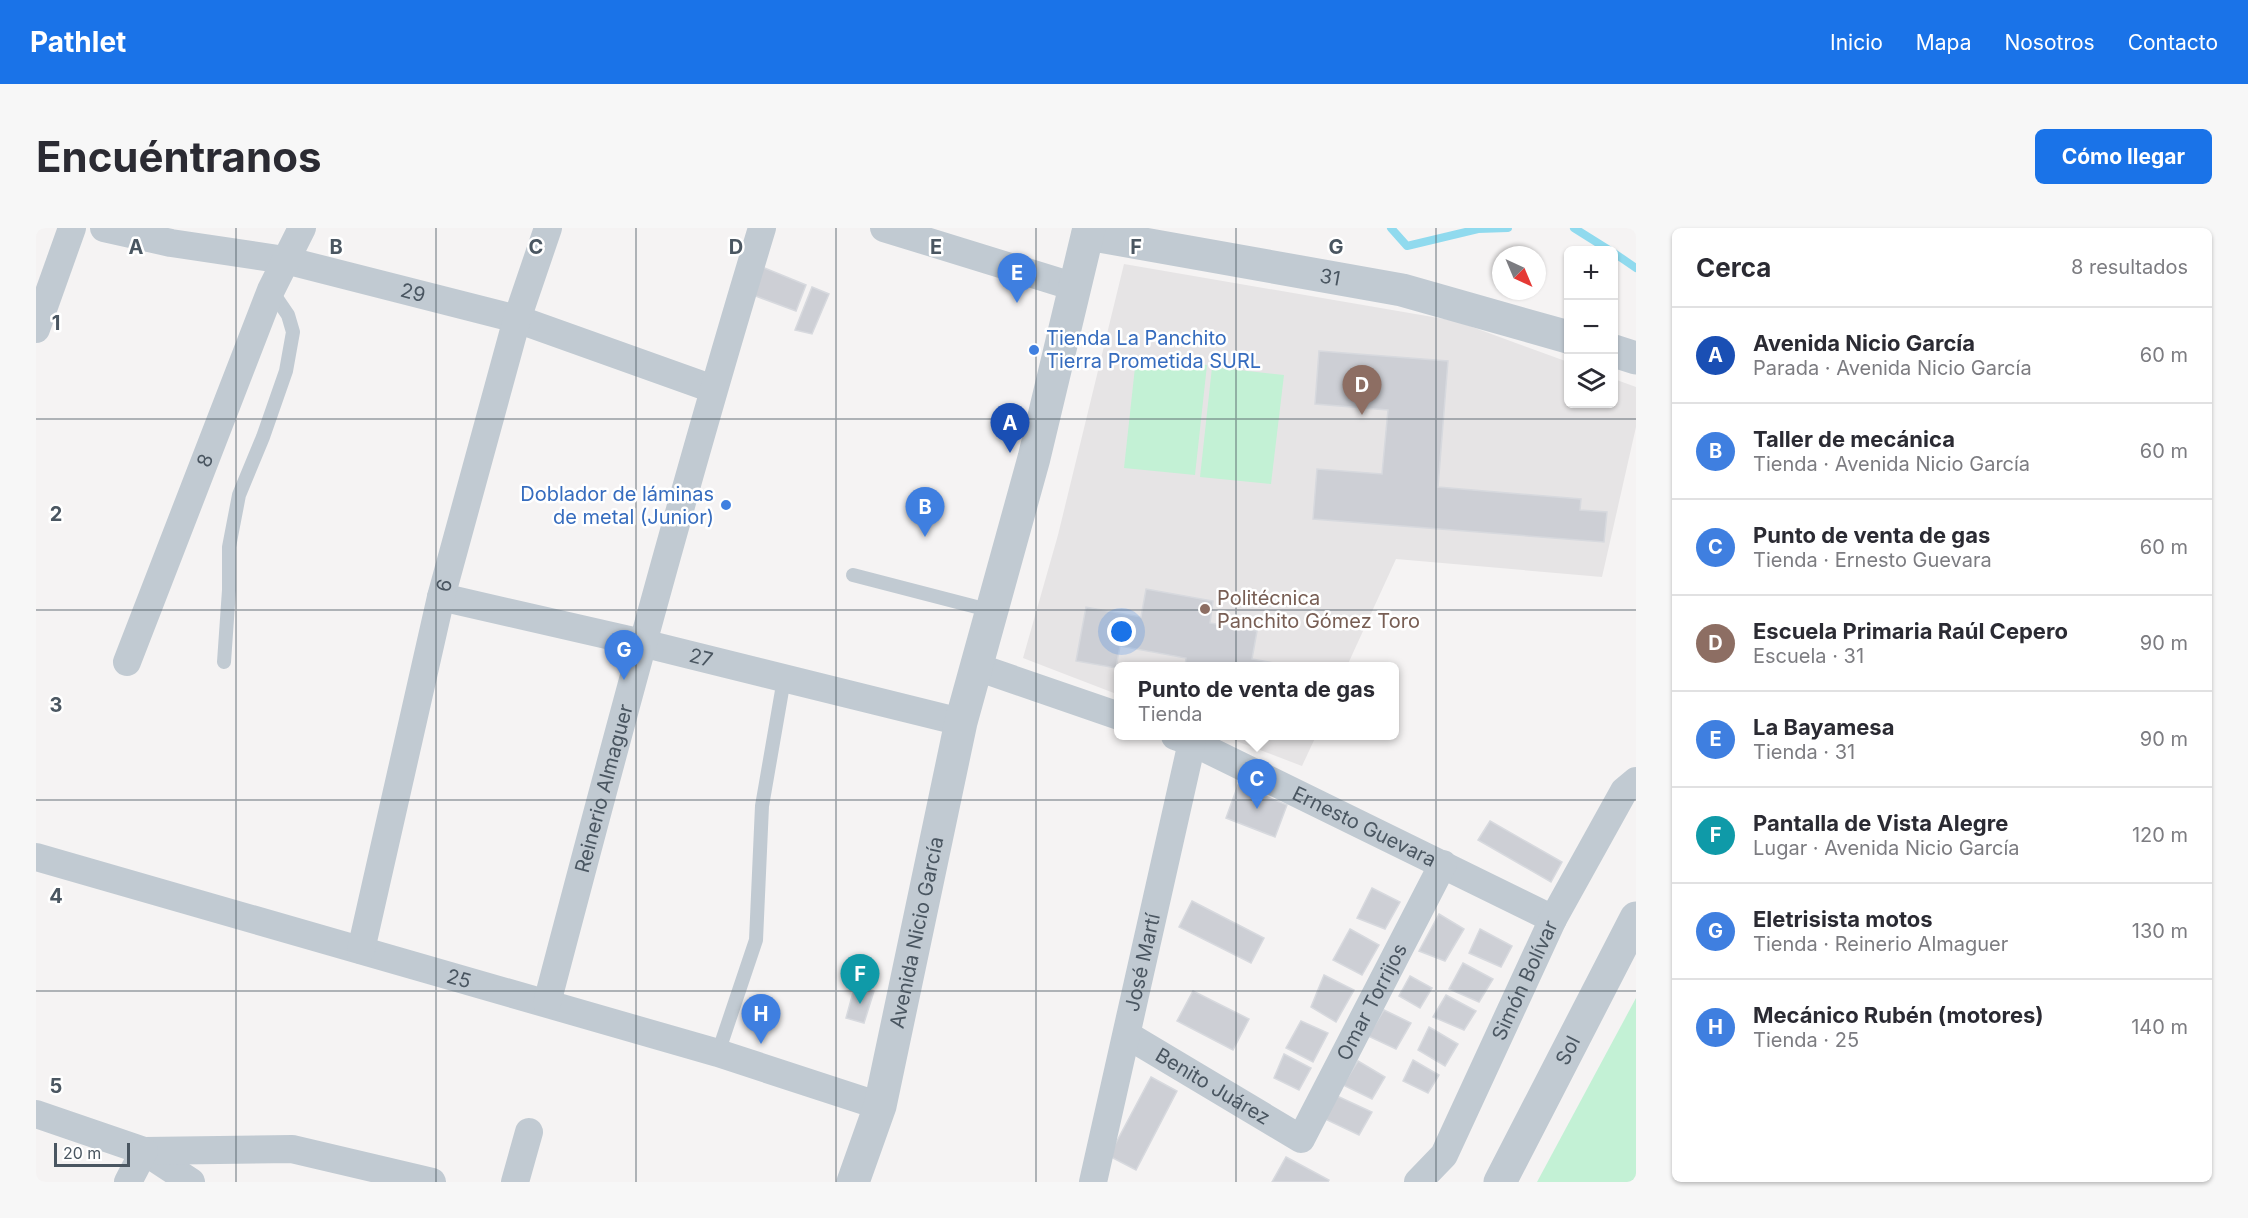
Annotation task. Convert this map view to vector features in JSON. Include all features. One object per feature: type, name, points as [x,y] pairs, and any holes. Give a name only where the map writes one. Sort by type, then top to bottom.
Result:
[{"type":"street","points":[[36,329],[72,228]]},
{"type":"street","name":"29","points":[[104,228],[171,243],[285,260],[517,319],[713,389]]},
{"type":"street","name":"8","points":[[127,662],[272,290],[302,228]]},
{"type":"street","name":"6","points":[[362,950],[441,597],[517,319],[548,228]]},
{"type":"street","name":"Reinerio Almaguer","points":[[547,1003],[642,643],[713,389],[762,228]]},
{"type":"street","points":[[884,228],[1075,287]]},
{"type":"street","name":"Avenida Nicio García","points":[[853,1182],[880,1106],[961,722],[1034,458],[1089,231]]},
{"type":"street","name":"31","points":[[1089,231],[1402,291],[1564,336]]},
{"type":"street","points":[[1618,352],[1636,358]]},
{"type":"street","name":"27","points":[[441,597],[642,643],[961,722]]},
{"type":"street","points":[[976,667],[1114,714]]},
{"type":"street","name":"José Martí","points":[[1093,1182],[1127,1035],[1183,740]]},
{"type":"street","name":"Ernesto Guevara","points":[[1185,740],[1443,864],[1553,920]]},
{"type":"street","name":"Simón Bolívar","points":[[1418,1182],[1444,1155],[1553,920],[1624,791],[1636,782]]},
{"type":"street","name":"25","points":[[36,856],[718,1053],[880,1106]]},
{"type":"street","name":"Omar Torrijos","points":[[1301,1139],[1443,864]]},
{"type":"street","name":"Sol","points":[[1500,1182],[1636,918]]},
{"type":"street","name":"Benito Juárez","points":[[1127,1035],[1301,1139]]},
{"type":"street","points":[[36,1114],[144,1151],[191,1182]]},
{"type":"street","points":[[515,1182],[529,1132]]},
{"type":"street","points":[[144,1151],[292,1149],[432,1182]]},
{"type":"street","points":[[128,1182],[144,1151]]},
{"type":"lane","points":[[224,662],[230,590],[229,547],[239,495],[263,437],[286,370],[292,332],[288,315],[272,290]]},
{"type":"lane","points":[[853,575],[992,611]]},
{"type":"lane","points":[[718,1053],[756,940],[762,806],[784,679]]},
{"type":"shaded area","points":[[1124,264],[1456,321],[1564,361],[1564,408],[1618,408],[1618,380],[1636,387],[1636,427],[1602,577],[1396,559],[1349,662],[1114,662],[1114,693],[1023,658],[1058,535]]},
{"type":"shaded area","points":[[1234,740],[1314,740],[1302,766]]},
{"type":"green space","points":[[1136,358],[1207,365],[1195,475],[1124,468]]},
{"type":"green space","points":[[1212,367],[1284,375],[1271,484],[1200,477]]},
{"type":"green space","points":[[1636,998],[1636,1182],[1537,1182]]},
{"type":"building","points":[[762,267],[806,285],[796,311],[753,295]]},
{"type":"building","points":[[812,287],[829,294],[812,334],[795,330]]},
{"type":"building","points":[[1319,351],[1448,361],[1438,487],[1581,499],[1580,510],[1607,512],[1604,542],[1313,519],[1317,469],[1382,474],[1388,410],[1315,404]]},
{"type":"building","points":[[1146,589],[1213,601],[1210,623],[1257,631],[1252,659],[1269,662],[1186,662],[1186,658],[1120,646],[1114,668],[1076,661],[1086,607],[1141,617]]},
{"type":"building","points":[[1238,785],[1287,805],[1275,837],[1226,818]]},
{"type":"building","points":[[1490,821],[1562,862],[1551,882],[1478,840]]},
{"type":"building","points":[[1372,888],[1400,902],[1385,929],[1357,918]]},
{"type":"building","points":[[1192,901],[1264,938],[1251,963],[1179,927]]},
{"type":"building","points":[[1439,914],[1464,929],[1445,961],[1419,951]]},
{"type":"building","points":[[1350,929],[1379,945],[1362,975],[1333,960]]},
{"type":"building","points":[[1480,929],[1512,946],[1501,967],[1469,953]]},
{"type":"building","points":[[1463,963],[1493,979],[1479,1002],[1449,989]]},
{"type":"building","points":[[1324,975],[1354,990],[1336,1022],[1311,1007]]},
{"type":"building","points":[[1410,976],[1432,988],[1420,1008],[1399,996]]},
{"type":"building","points":[[855,985],[874,991],[864,1023],[846,1018]]},
{"type":"building","points":[[1193,991],[1249,1019],[1233,1050],[1177,1021]]},
{"type":"building","points":[[1446,995],[1476,1011],[1464,1030],[1433,1017]]},
{"type":"building","points":[[1384,1010],[1411,1023],[1396,1049],[1368,1036]]},
{"type":"building","points":[[1301,1021],[1328,1033],[1313,1062],[1286,1048]]},
{"type":"building","points":[[1429,1027],[1458,1044],[1445,1066],[1418,1050]]},
{"type":"building","points":[[1284,1054],[1311,1068],[1299,1090],[1274,1078]]},
{"type":"building","points":[[1413,1060],[1439,1075],[1428,1093],[1403,1081]]},
{"type":"building","points":[[1358,1061],[1385,1077],[1372,1099],[1343,1085]]},
{"type":"building","points":[[1151,1077],[1177,1091],[1136,1170],[1109,1156]]},
{"type":"building","points":[[1337,1096],[1372,1112],[1359,1135],[1325,1119]]},
{"type":"building","points":[[1286,1157],[1329,1180],[1328,1182],[1272,1182]]},
{"type":"waterway","points":[[1391,228],[1407,246],[1478,229],[1508,228]]},
{"type":"waterway","points":[[1574,228],[1603,246]]},
{"type":"waterway","points":[[1618,256],[1636,268]]},
{"type":"place","name":"La Bayamesa","points":[[1017,303]]},
{"type":"place","name":"Tienda La Panchito Tierra Prometida SURL","points":[[1034,350]]},
{"type":"place","name":"Escuela Primaria Raúl Cepero","points":[[1362,415]]},
{"type":"place","name":"Avenida Nicio García","points":[[1010,453]]},
{"type":"place","name":"Doblador de láminas de metal (Junior)","points":[[726,505]]},
{"type":"place","name":"Taller de mecánica","points":[[925,537]]},
{"type":"place","name":"Politécnica Panchito Gómez Toro","points":[[1205,609]]},
{"type":"place","name":"Eletrisista motos","points":[[624,680]]},
{"type":"place","name":"Punto de venta de gas","points":[[1257,809]]},
{"type":"place","name":"Pantalla de Vista Alegre","points":[[860,1004]]},
{"type":"place","name":"Mecánico Rubén (motores)","points":[[761,1044]]}]
